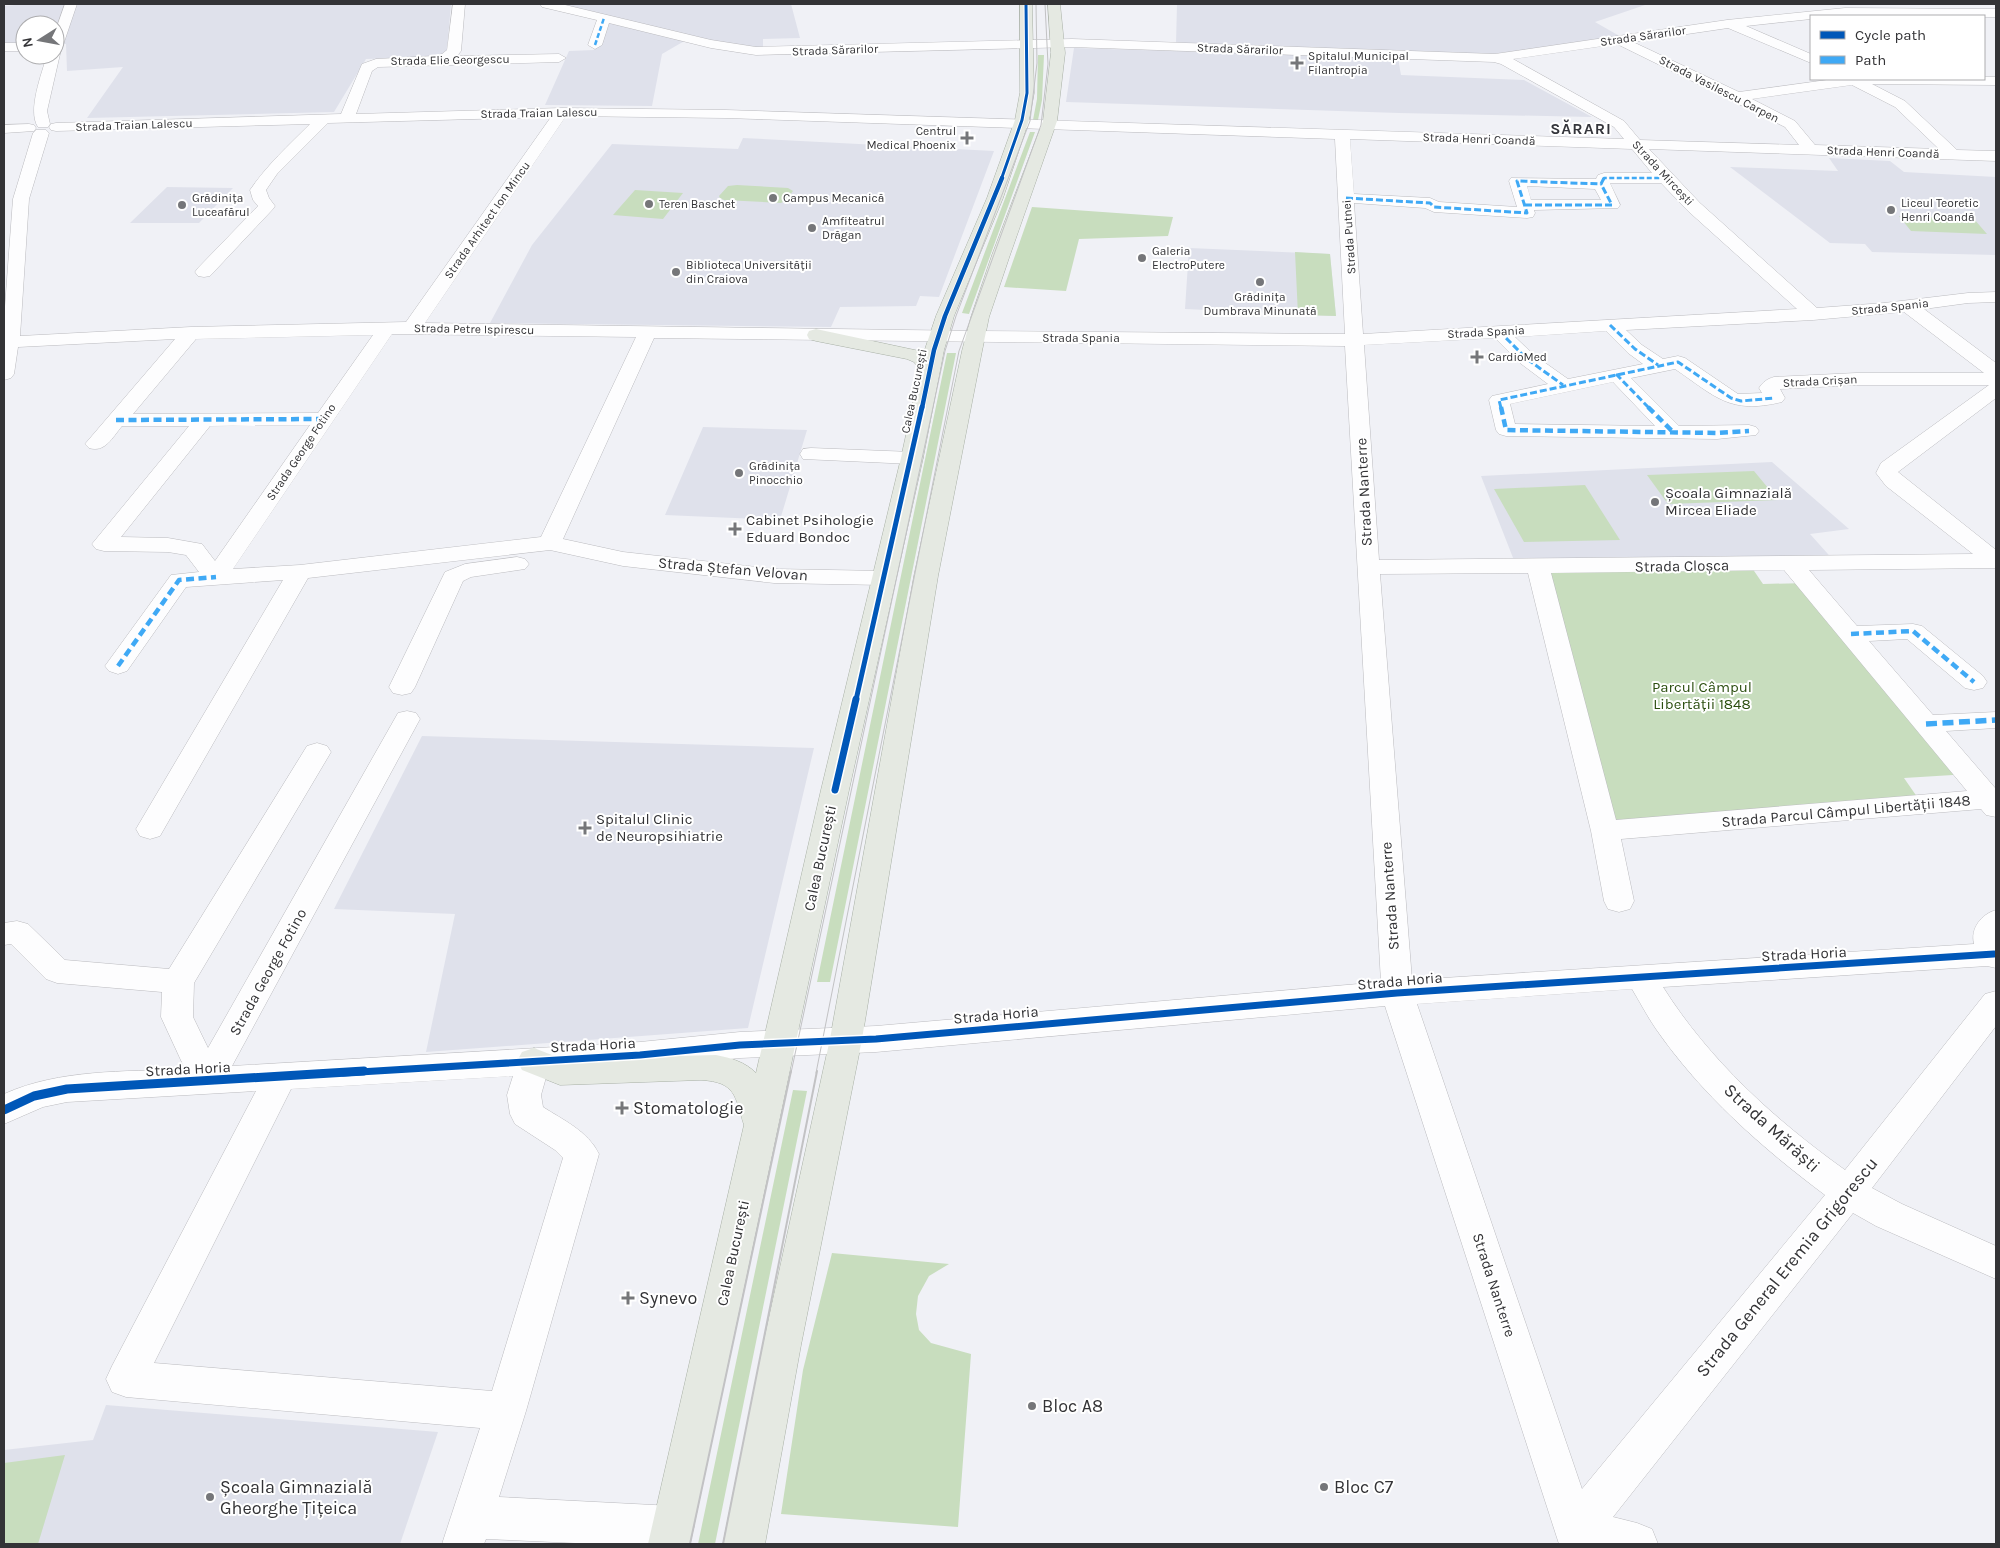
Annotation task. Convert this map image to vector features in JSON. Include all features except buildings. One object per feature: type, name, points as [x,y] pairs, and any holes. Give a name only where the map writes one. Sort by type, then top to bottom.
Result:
[{"type":"main road","name":"Calea București","points":[[671,1536],[779,1043],[912,458],[929,368],[938,337],[992,205],[1021,124],[1027,93],[1028,44],[1026,4]]},
{"type":"main road","points":[[744,1544],[782,1345],[846,1039],[926,576],[975,338],[1001,255],[1049,125],[1054,101],[1058,43],[1054,4]]},
{"type":"main road","points":[[816,335],[912,354],[921,358],[929,368]]},
{"type":"main road","points":[[534,1062],[560,1072],[720,1068],[742,1077],[752,1094],[761,1124]]},
{"type":"street","points":[[65,21],[71,4]]},
{"type":"street","points":[[434,60],[448,57],[454,51],[459,4]]},
{"type":"street","name":"Strada Sărarilor","points":[[546,4],[711,44],[756,51],[1058,43],[1494,58],[1729,24],[1810,17]]},
{"type":"street","name":"Strada Sărarilor","points":[[1848,14],[1973,15],[1996,13]]},
{"type":"street","points":[[595,45],[604,18]]},
{"type":"street","points":[[1729,24],[1810,60]]},
{"type":"street","name":"Strada Vasilescu Carpen","points":[[1619,40],[1737,96],[1790,124],[1810,150]]},
{"type":"street","name":"Strada Elie Georgescu","points":[[347,117],[365,72],[371,65],[385,62],[434,60],[559,58]]},
{"type":"street","name":"Strada Mircești","points":[[1494,58],[1506,61],[1619,124],[1665,178],[1694,207],[1813,314]]},
{"type":"street","points":[[4,374],[11,342],[8,321],[15,280],[21,198],[42,128],[40,110],[51,65]]},
{"type":"street","points":[[1853,80],[1900,104],[1952,154]]},
{"type":"street","points":[[1737,96],[1853,80],[1996,81]]},
{"type":"street","name":"Strada Traian Lalescu","points":[[4,129],[347,117],[562,112],[736,114],[1021,124]]},
{"type":"street","name":"Strada Arhitect Ion Mincu","points":[[412,328],[562,112]]},
{"type":"street","points":[[204,272],[268,206],[261,200],[258,190],[271,171],[326,118]]},
{"type":"street","name":"Strada Henri Coandă","points":[[1021,124],[1996,156]]},
{"type":"street","name":"Strada Putnei","points":[[1342,134],[1355,340]]},
{"type":"street","points":[[1601,184],[1604,178],[1665,178]]},
{"type":"street","points":[[1346,198],[1430,203],[1434,207],[1527,212],[1517,181],[1601,184]]},
{"type":"street","points":[[1525,205],[1612,205],[1601,184]]},
{"type":"street","points":[[4,299],[6,291],[15,280]]},
{"type":"street","name":"Strada Spania","points":[[938,337],[1355,340],[1813,314],[1884,309],[1968,298],[1996,297]]},
{"type":"street","points":[[1907,305],[1996,372]]},
{"type":"street","points":[[1610,325],[1635,349],[1658,366]]},
{"type":"street","name":"Strada Petre Ispirescu","points":[[11,342],[191,333],[387,328],[938,337]]},
{"type":"street","name":"Strada George Fotino","points":[[216,577],[387,328]]},
{"type":"street","points":[[118,666],[179,580],[300,572],[550,543],[648,331]]},
{"type":"street","points":[[1499,331],[1527,359],[1563,385]]},
{"type":"street","points":[[96,444],[191,333]]},
{"type":"street","points":[[4,374],[60,339]]},
{"type":"street","name":"Strada Nanterre","points":[[1355,340],[1368,566],[1397,993],[1578,1537]]},
{"type":"street","name":"Strada Crișan","points":[[1749,431],[1717,433],[1506,430],[1498,400],[1678,362],[1731,398],[1741,401],[1775,398],[1770,388],[1774,383],[1856,379],[1996,379]]},
{"type":"street","points":[[1616,374],[1674,432]]},
{"type":"street","points":[[1996,389],[1889,468],[1887,473],[1894,481],[1996,561]]},
{"type":"street","points":[[205,419],[104,544],[168,545],[194,549],[216,577]]},
{"type":"street","points":[[116,420],[324,419]]},
{"type":"street","points":[[811,454],[912,458]]},
{"type":"street","name":"Strada Ștefan Velovan","points":[[550,543],[623,559],[774,576],[884,578]]},
{"type":"street","name":"Strada Ștefan Velovan","points":[[402,687],[438,607],[457,574],[565,556],[582,551]]},
{"type":"street","name":"Strada Cloșca","points":[[1368,566],[1387,568],[1538,568],[1996,561]]},
{"type":"street","name":"Strada Parcul Câmpul Libertății 1848","points":[[1791,564],[1994,802]]},
{"type":"street","points":[[1538,568],[1605,832],[1619,901]]},
{"type":"street","points":[[150,829],[300,572]]},
{"type":"street","points":[[1851,634],[1913,631],[1974,682]]},
{"type":"street","name":"Strada George Fotino","points":[[208,1081],[407,719]]},
{"type":"street","points":[[1926,724],[1996,720]]},
{"type":"street","points":[[208,1081],[177,1017],[178,982],[317,752]]},
{"type":"street","name":"Strada Parcul Câmpul Libertății 1848","points":[[1605,832],[1994,802]]},
{"type":"street","points":[[1995,956],[1988,942],[1988,932],[1996,921]]},
{"type":"street","points":[[4,934],[17,932],[57,971],[178,982]]},
{"type":"street","name":"Strada Horia","points":[[4,1110],[28,1097],[47,1092],[640,1055],[740,1045],[876,1039],[1397,993],[1640,976],[1995,956]]},
{"type":"street","name":"Strada Mărăști","points":[[1640,976],[1667,1020],[1702,1063],[1747,1110],[1792,1151],[1848,1192],[1889,1215],[1996,1263]]},
{"type":"street","name":"Strada General Eremia Grigorescu","points":[[1578,1537],[1996,1003]]},
{"type":"street","points":[[534,1062],[524,1095],[528,1114],[567,1140],[582,1154],[506,1410],[467,1530],[671,1536]]},
{"type":"street","points":[[281,1076],[126,1379],[426,1406],[506,1410]]},
{"type":"street","points":[[1578,1537],[1637,1544]]},
{"type":"shaded area","points":[[26,4],[451,4],[447,50],[440,57],[366,59],[334,112],[87,118],[123,67],[67,71],[65,15],[15,15],[15,44],[4,44],[4,6]]},
{"type":"shaded area","points":[[556,4],[791,4],[800,38],[763,39],[763,48],[725,44],[693,36],[662,54],[652,106],[545,105],[569,51],[594,50],[606,16]]},
{"type":"shaded area","points":[[1177,4],[1648,4],[1595,22],[1623,38],[1483,55],[1176,44]]},
{"type":"shaded area","points":[[1074,48],[1398,58],[1401,75],[1524,80],[1592,117],[1399,113],[1066,102]]},
{"type":"shaded area","name":"Campus Mecanică","points":[[743,138],[994,151],[939,297],[920,296],[916,306],[840,307],[831,327],[490,323],[532,245],[612,144],[738,149]]},
{"type":"shaded area","name":"Liceul Teoretic Henri Coandă","points":[[1829,158],[1890,161],[1904,172],[1996,177],[1996,255],[1872,252],[1865,244],[1830,243],[1730,167],[1838,171]]},
{"type":"shaded area","name":"Grădinița Luceafărul","points":[[167,187],[233,188],[199,223],[130,223]]},
{"type":"shaded area","name":"Grădinița Dumbrava Minunată","points":[[1189,248],[1330,254],[1336,316],[1185,309]]},
{"type":"shaded area","name":"Grădinița Pinocchio","points":[[703,427],[807,430],[780,520],[665,515]]},
{"type":"shaded area","name":"Școala Gimnazială Mircea Eliade","points":[[1772,462],[1849,529],[1810,534],[1836,563],[1517,568],[1481,476]]},
{"type":"shaded area","name":"Spitalul Clinic de Neuropsihiatrie","points":[[422,736],[814,748],[748,1028],[426,1052],[455,914],[334,909]]},
{"type":"shaded area","name":"Școala Gimnazială Gheorghe Țițeica","points":[[106,1405],[438,1432],[400,1544],[4,1544],[4,1450],[93,1440]]},
{"type":"green space","points":[[1038,55],[1044,55],[1042,100],[1038,120],[1033,120],[1037,99]]},
{"type":"green space","points":[[1030,132],[1035,132],[969,314],[962,313]]},
{"type":"green space","points":[[728,186],[788,188],[793,191],[781,203],[724,200],[720,198],[719,196]]},
{"type":"green space","name":"Teren Baschet","points":[[635,190],[683,193],[663,219],[613,215]]},
{"type":"green space","points":[[1032,207],[1173,217],[1168,236],[1079,239],[1066,291],[1004,287]]},
{"type":"green space","points":[[1899,216],[1974,219],[1987,234],[1911,231]]},
{"type":"green space","points":[[1295,252],[1330,254],[1336,316],[1298,315]]},
{"type":"green space","points":[[947,353],[956,353],[830,982],[817,982]]},
{"type":"green space","points":[[1754,471],[1778,500],[1668,504],[1647,475]]},
{"type":"green space","points":[[1585,485],[1620,540],[1524,542],[1494,489]]},
{"type":"green space","name":"Parcul Câmpul Libertății 1848","points":[[1750,565],[1763,584],[1808,583],[1969,774],[1904,778],[1922,804],[1605,831],[1538,567]]},
{"type":"green space","points":[[793,1090],[807,1091],[715,1544],[698,1544]]},
{"type":"green space","points":[[832,1253],[949,1264],[929,1276],[918,1296],[916,1314],[919,1330],[931,1343],[971,1354],[958,1527],[781,1514],[803,1370]]},
{"type":"green space","points":[[65,1455],[38,1544],[4,1544],[4,1463]]},
{"type":"tram line","points":[[791,1073],[945,351],[956,316],[1030,121],[1037,63],[1036,4]]},
{"type":"tram line","points":[[816,1073],[959,351],[1041,125],[1048,64],[1045,4]]},
{"type":"tram line","points":[[690,1544],[791,1071]]},
{"type":"tram line","points":[[723,1544],[817,1071]]},
{"type":"marked path","points":[[595,45],[604,18]]},
{"type":"marked path","points":[[1346,198],[1430,203],[1434,207],[1527,213],[1517,181],[1601,184],[1604,178],[1665,178]]},
{"type":"marked path","points":[[1525,205],[1612,205],[1601,184]]},
{"type":"marked path","points":[[1610,325],[1635,349],[1658,365]]},
{"type":"marked path","points":[[1499,331],[1527,359],[1563,385]]},
{"type":"marked path","points":[[1749,431],[1717,433],[1506,430],[1499,400],[1678,362],[1731,398],[1741,401],[1775,398]]},
{"type":"marked path","points":[[1616,374],[1674,433]]},
{"type":"marked path","points":[[116,420],[324,419]]},
{"type":"marked path","points":[[118,666],[179,580],[216,577]]},
{"type":"marked path","points":[[1851,634],[1913,631],[1974,682]]},
{"type":"marked path","points":[[1926,724],[1996,720]]},
{"type":"cycle path","points":[[835,790],[912,458],[934,350],[945,316],[995,198],[1022,120],[1027,93],[1026,4]]},
{"type":"cycle path","points":[[4,1110],[34,1096],[67,1089],[640,1055],[740,1045],[876,1039],[1397,993],[1994,954]]},
{"type":"place","name":"Spitalul Municipal Filantropia","points":[[1297,63]]},
{"type":"place","name":"Centrul Medical Phoenix","points":[[967,138]]},
{"type":"place","name":"Campus Mecanică","points":[[773,198]]},
{"type":"place","name":"Teren Baschet","points":[[649,204]]},
{"type":"place","name":"Grădinița Luceafărul","points":[[182,205]]},
{"type":"place","name":"Liceul Teoretic Henri Coandă","points":[[1891,210]]},
{"type":"place","name":"Amfiteatrul Drăgan","points":[[812,228]]},
{"type":"place","name":"Galeria ElectroPutere","points":[[1142,258]]},
{"type":"place","name":"Biblioteca Universității din Craiova","points":[[676,272]]},
{"type":"place","name":"Grădinița Dumbrava Minunată","points":[[1260,282]]},
{"type":"place","name":"CardioMed","points":[[1477,357]]},
{"type":"place","name":"Grădinița Pinocchio","points":[[739,473]]},
{"type":"place","name":"Școala Gimnazială Mircea Eliade","points":[[1655,502]]},
{"type":"place","name":"Cabinet Psihologie Eduard Bondoc","points":[[735,529]]},
{"type":"place","name":"Spitalul Clinic de Neuropsihiatrie","points":[[585,828]]},
{"type":"place","name":"Stomatologie","points":[[622,1108]]},
{"type":"place","name":"Synevo","points":[[628,1298]]},
{"type":"place","name":"Bloc A8","points":[[1032,1406]]},
{"type":"place","name":"Bloc C7","points":[[1324,1487]]},
{"type":"place","name":"Școala Gimnazială Gheorghe Țițeica","points":[[210,1497]]},
{"type":"district","name":"SĂRARI","points":[[1581,128]]}]
